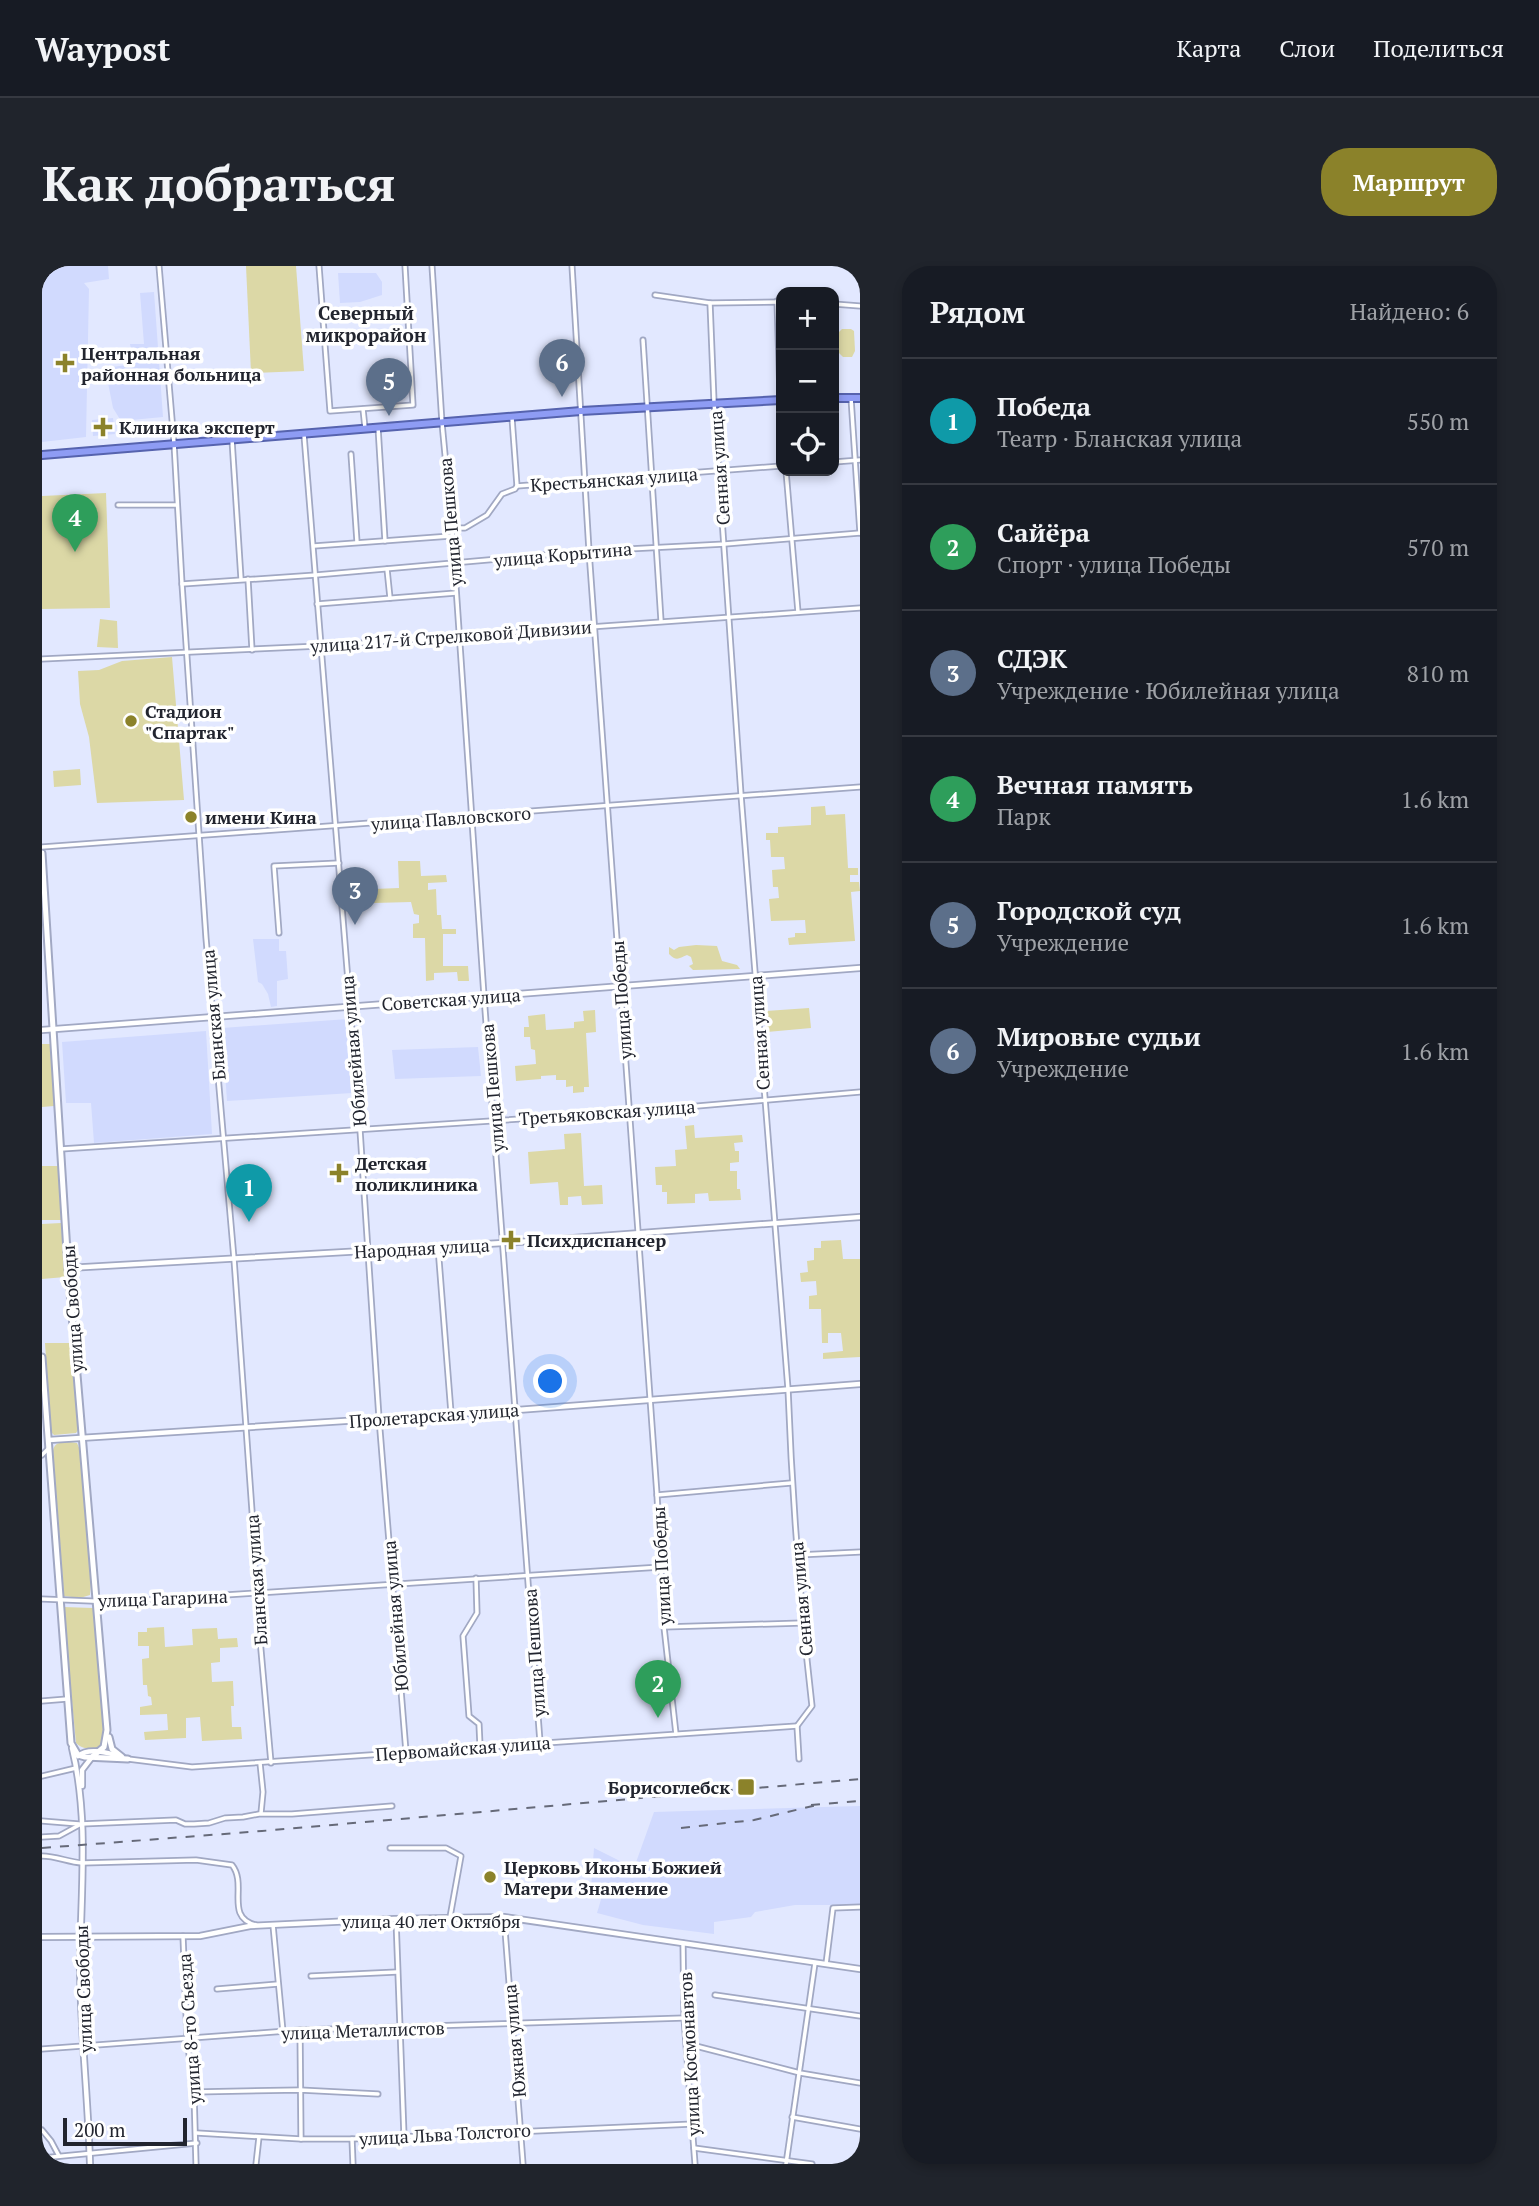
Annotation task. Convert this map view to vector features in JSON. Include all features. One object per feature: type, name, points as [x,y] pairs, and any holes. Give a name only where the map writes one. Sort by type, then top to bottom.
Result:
[{"type":"highway","points":[[839,398],[860,397]]},
{"type":"highway","points":[[42,455],[512,416],[776,400]]},
{"type":"main road","name":"улица Свободы","points":[[42,853],[68,1268],[107,1730],[106,1743],[99,1752]]},
{"type":"main road","name":"улица Свободы","points":[[42,1356],[67,1699],[71,1743],[78,1755]]},
{"type":"main road","points":[[107,1730],[111,1749],[128,1759]]},
{"type":"main road","points":[[92,1757],[99,1752]]},
{"type":"main road","points":[[78,1755],[128,1759]]},
{"type":"street","name":"Бланская улица","points":[[159,266],[174,443],[186,652],[234,1259],[256,1594],[271,1763]]},
{"type":"street","points":[[319,266],[330,411],[413,405],[405,266]]},
{"type":"street","name":"улица Пешкова","points":[[432,266],[540,1742]]},
{"type":"street","name":"улица Победы","points":[[572,266],[584,480],[651,1399],[664,1627],[676,1734]]},
{"type":"street","points":[[655,295],[710,303],[776,301]]},
{"type":"street","name":"Сенная улица","points":[[710,303],[714,402],[741,795],[788,1389],[792,1483],[812,1706],[797,1726],[799,1759]]},
{"type":"street","points":[[839,304],[860,306]]},
{"type":"street","points":[[643,340],[662,621]]},
{"type":"street","points":[[851,398],[860,533]]},
{"type":"street","points":[[363,409],[365,428]]},
{"type":"street","name":"Крестьянская улица","points":[[512,416],[517,486],[776,466]]},
{"type":"street","points":[[378,427],[385,541]]},
{"type":"street","name":"Юбилейная улица","points":[[303,433],[360,1130],[379,1418],[406,1752]]},
{"type":"street","points":[[232,438],[241,580]]},
{"type":"street","points":[[351,454],[357,542]]},
{"type":"street","points":[[839,462],[860,460]]},
{"type":"street","points":[[786,476],[798,612]]},
{"type":"street","points":[[452,528],[465,528],[487,515],[502,494],[517,486]]},
{"type":"street","points":[[118,505],[177,505]]},
{"type":"street","name":"улица Корытина","points":[[181,584],[589,551],[860,533]]},
{"type":"street","points":[[314,546],[452,536]]},
{"type":"street","points":[[387,569],[390,598]]},
{"type":"street","points":[[248,579],[252,650]]},
{"type":"street","points":[[317,604],[456,593]]},
{"type":"street","name":"улица 217-й Стрелковой Дивизии","points":[[42,659],[320,646],[860,608]]},
{"type":"street","name":"улица Павловского","points":[[42,847],[860,787]]},
{"type":"street","points":[[279,933],[274,866],[339,863]]},
{"type":"street","name":"Советская улица","points":[[42,1030],[860,968]]},
{"type":"street","name":"Третьяковская улица","points":[[61,1149],[628,1112],[860,1093]]},
{"type":"street","name":"Народная улица","points":[[68,1268],[503,1244],[860,1217]]},
{"type":"street","points":[[438,1247],[450,1413]]},
{"type":"street","name":"Пролетарская улица","points":[[50,1440],[860,1384]]},
{"type":"street","points":[[49,1462],[42,1457],[50,1447]]},
{"type":"street","points":[[657,1495],[792,1483]]},
{"type":"street","points":[[798,1555],[860,1552]]},
{"type":"street","name":"улица Гагарина","points":[[42,1599],[95,1602],[256,1594],[661,1567]]},
{"type":"street","points":[[476,1578],[477,1613],[463,1636],[469,1716],[478,1724],[480,1746]]},
{"type":"street","points":[[664,1627],[803,1623]]},
{"type":"street","points":[[42,1700],[67,1699]]},
{"type":"street","name":"Первомайская улица","points":[[128,1759],[192,1767],[797,1726]]},
{"type":"street","name":"улица Свободы","points":[[71,1743],[81,1793],[81,1936],[90,2164]]},
{"type":"street","points":[[42,1776],[76,1765],[78,1755],[83,1752],[121,1756]]},
{"type":"street","name":"улица Свободы","points":[[81,1814],[82,1770],[92,1757]]},
{"type":"street","points":[[260,1763],[263,1792],[261,1814]]},
{"type":"street","points":[[42,1821],[81,1824],[176,1820],[194,1824],[261,1814],[302,1814],[392,1806]]},
{"type":"street","points":[[42,1837],[58,1836],[81,1824]]},
{"type":"street","points":[[390,1848],[446,1848],[461,1856],[450,1917]]},
{"type":"street","points":[[42,1856],[82,1863],[170,1859],[232,1865],[238,1876],[239,1913],[244,1921],[261,1926]]},
{"type":"street","points":[[826,1964],[833,1908],[860,1907]]},
{"type":"street","name":"улица 40 лет Октября","points":[[42,1937],[200,1936],[273,1925],[505,1917],[860,1969]]},
{"type":"street","name":"Южная улица","points":[[505,1917],[523,2164]]},
{"type":"street","points":[[396,1919],[404,2136]]},
{"type":"street","points":[[237,1929],[244,1921]]},
{"type":"street","points":[[273,1925],[283,2032]]},
{"type":"street","name":"улица 8-го Съезда","points":[[183,1936],[187,2039],[197,2133],[196,2164]]},
{"type":"street","name":"улица Космонавтов","points":[[683,1943],[684,2018],[695,2164]]},
{"type":"street","points":[[786,2162],[815,1963]]},
{"type":"street","points":[[311,1976],[398,1972]]},
{"type":"street","points":[[217,1989],[278,1984]]},
{"type":"street","points":[[715,1995],[860,2016]]},
{"type":"street","name":"улица Металлистов","points":[[42,2049],[300,2030],[684,2018]]},
{"type":"street","points":[[300,2030],[301,2138]]},
{"type":"street","points":[[687,2044],[800,2073],[860,2083]]},
{"type":"street","points":[[194,2092],[300,2090],[378,2094]]},
{"type":"street","points":[[792,2118],[860,2129]]},
{"type":"street","name":"улица Льва Толстого","points":[[197,2133],[352,2138],[692,2124]]},
{"type":"street","points":[[42,2130],[59,2156]]},
{"type":"street","points":[[256,2164],[259,2137]]},
{"type":"street","points":[[352,2138],[353,2164]]},
{"type":"street","points":[[42,2158],[197,2143]]},
{"type":"street","points":[[694,2148],[812,2164]]},
{"type":"shaded area","name":"Центральная районная больница","points":[[42,266],[108,266],[109,279],[84,283],[89,289],[86,437],[42,442]]},
{"type":"shaded area","points":[[246,266],[296,266],[304,371],[251,373]]},
{"type":"shaded area","points":[[338,273],[376,273],[382,282],[382,295],[360,302],[340,303]]},
{"type":"shaded area","points":[[154,292],[163,417],[121,421],[113,408],[105,368],[134,364],[130,344],[144,344],[140,293]]},
{"type":"shaded area","points":[[842,329],[854,331],[855,351],[852,357],[843,357],[839,353],[839,332]]},
{"type":"shaded area","name":"Клиника эксперт","points":[[113,418],[115,434],[93,436],[92,420]]},
{"type":"shaded area","points":[[106,493],[110,608],[42,609],[42,496]]},
{"type":"shaded area","points":[[100,619],[117,621],[118,648],[97,647]]},
{"type":"shaded area","name":"Стадион \"Спартак\"","points":[[172,657],[184,800],[97,803],[89,737],[80,704],[78,671],[99,670],[122,661]]},
{"type":"shaded area","points":[[80,769],[81,785],[54,787],[53,771]]},
{"type":"shaded area","points":[[825,806],[826,815],[845,814],[848,868],[858,868],[858,875],[850,875],[850,882],[859,882],[860,891],[851,892],[855,941],[789,945],[788,938],[795,937],[795,933],[806,933],[805,920],[771,921],[769,899],[779,898],[778,887],[773,887],[772,870],[785,869],[784,857],[771,857],[770,840],[766,840],[766,833],[778,833],[778,827],[811,825],[811,807]]},
{"type":"shaded area","points":[[398,861],[420,861],[421,876],[446,875],[447,882],[428,883],[428,890],[436,889],[437,915],[441,915],[442,929],[456,929],[456,934],[443,934],[443,966],[468,966],[469,981],[458,981],[457,972],[434,973],[434,980],[426,981],[425,938],[413,938],[413,924],[419,923],[419,915],[414,914],[411,902],[374,903],[374,889],[399,888]]},
{"type":"shaded area","points":[[253,939],[279,939],[279,951],[286,951],[288,979],[277,981],[277,1006],[271,1007],[268,994],[258,982]]},
{"type":"shaded area","points":[[696,945],[717,946],[722,961],[737,965],[740,969],[693,970],[689,966],[693,964],[691,957],[687,955],[676,959],[669,954],[669,947],[674,950]]},
{"type":"shaded area","points":[[809,1008],[811,1028],[767,1032],[766,1011]]},
{"type":"shaded area","points":[[595,1010],[596,1032],[586,1033],[589,1087],[584,1087],[584,1092],[573,1093],[573,1086],[566,1087],[566,1080],[556,1080],[556,1075],[516,1081],[515,1066],[536,1064],[530,1037],[524,1037],[524,1027],[529,1027],[528,1016],[545,1014],[546,1030],[574,1028],[574,1022],[584,1021],[583,1011]]},
{"type":"shaded area","points":[[348,1019],[352,1093],[227,1101],[222,1028]]},
{"type":"shaded area","points":[[206,1031],[212,1134],[94,1143],[91,1103],[66,1103],[62,1042]]},
{"type":"shaded area","points":[[42,1044],[51,1044],[54,1106],[42,1107]]},
{"type":"shaded area","points":[[478,1047],[481,1076],[395,1079],[392,1050]]},
{"type":"shaded area","points":[[694,1125],[695,1138],[742,1135],[743,1142],[734,1143],[735,1151],[739,1151],[739,1162],[730,1163],[730,1171],[737,1171],[737,1189],[740,1189],[741,1200],[709,1201],[708,1193],[695,1194],[695,1203],[667,1204],[667,1192],[662,1192],[662,1185],[656,1185],[655,1167],[676,1166],[675,1150],[687,1149],[685,1126]]},
{"type":"shaded area","points":[[581,1133],[584,1186],[602,1185],[603,1204],[582,1205],[581,1196],[568,1197],[568,1205],[560,1205],[558,1182],[530,1184],[528,1152],[565,1149],[564,1134]]},
{"type":"shaded area","points":[[42,1166],[58,1166],[61,1220],[42,1220]]},
{"type":"shaded area","points":[[61,1223],[65,1277],[42,1279],[42,1224]]},
{"type":"shaded area","points":[[841,1240],[843,1259],[860,1259],[860,1357],[823,1359],[823,1353],[843,1351],[841,1333],[828,1333],[828,1343],[822,1343],[821,1309],[809,1309],[809,1296],[817,1295],[816,1281],[801,1282],[800,1273],[808,1272],[807,1261],[814,1260],[814,1248],[821,1248],[821,1241]]},
{"type":"shaded area","points":[[45,1343],[72,1343],[78,1430],[76,1433],[54,1435],[51,1432]]},
{"type":"shaded area","points":[[77,1443],[80,1450],[91,1582],[90,1595],[80,1598],[64,1596],[53,1451],[57,1444]]},
{"type":"shaded area","points":[[63,1607],[93,1608],[105,1739],[100,1748],[84,1748],[76,1743]]},
{"type":"shaded area","points":[[164,1627],[165,1647],[193,1645],[192,1629],[217,1628],[218,1639],[237,1638],[238,1647],[220,1648],[220,1662],[211,1663],[212,1682],[233,1681],[232,1727],[241,1727],[242,1739],[202,1741],[200,1717],[186,1718],[186,1738],[145,1740],[144,1732],[168,1730],[167,1714],[140,1715],[140,1707],[152,1705],[147,1685],[143,1685],[142,1659],[149,1658],[149,1646],[138,1646],[138,1632],[147,1632],[147,1628]]},
{"type":"shaded area","points":[[860,1806],[860,1905],[795,1905],[755,1912],[751,1917],[714,1922],[714,1934],[643,1925],[597,1913],[602,1896],[591,1888],[594,1848],[634,1868],[654,1812]]},
{"type":"railway","points":[[42,1848],[860,1779]]},
{"type":"railway","points":[[811,1805],[860,1801]]},
{"type":"railway","points":[[681,1828],[754,1820],[821,1804]]},
{"type":"place","name":"Центральная районная больница","points":[[65,363]]},
{"type":"place","name":"Мировые судьи","points":[[562,397]]},
{"type":"place","name":"Городской суд","points":[[389,416]]},
{"type":"place","name":"Клиника эксперт","points":[[103,427]]},
{"type":"place","name":"Вечная память","points":[[75,552]]},
{"type":"place","name":"Стадион \"Спартак\"","points":[[131,721]]},
{"type":"place","name":"имени Кина","points":[[191,817]]},
{"type":"place","name":"СДЭК","points":[[355,925]]},
{"type":"place","name":"Детская поликлиника","points":[[339,1173]]},
{"type":"place","name":"Победа","points":[[249,1222]]},
{"type":"place","name":"Психдиспансер","points":[[511,1240]]},
{"type":"place","name":"Сайёра","points":[[658,1718]]},
{"type":"place","name":"Борисоглебск","points":[[746,1787]]},
{"type":"place","name":"Церковь Иконы Божией Матери Знамение","points":[[490,1877]]},
{"type":"district","name":"Северный микрорайон","points":[[366,323]]}]
